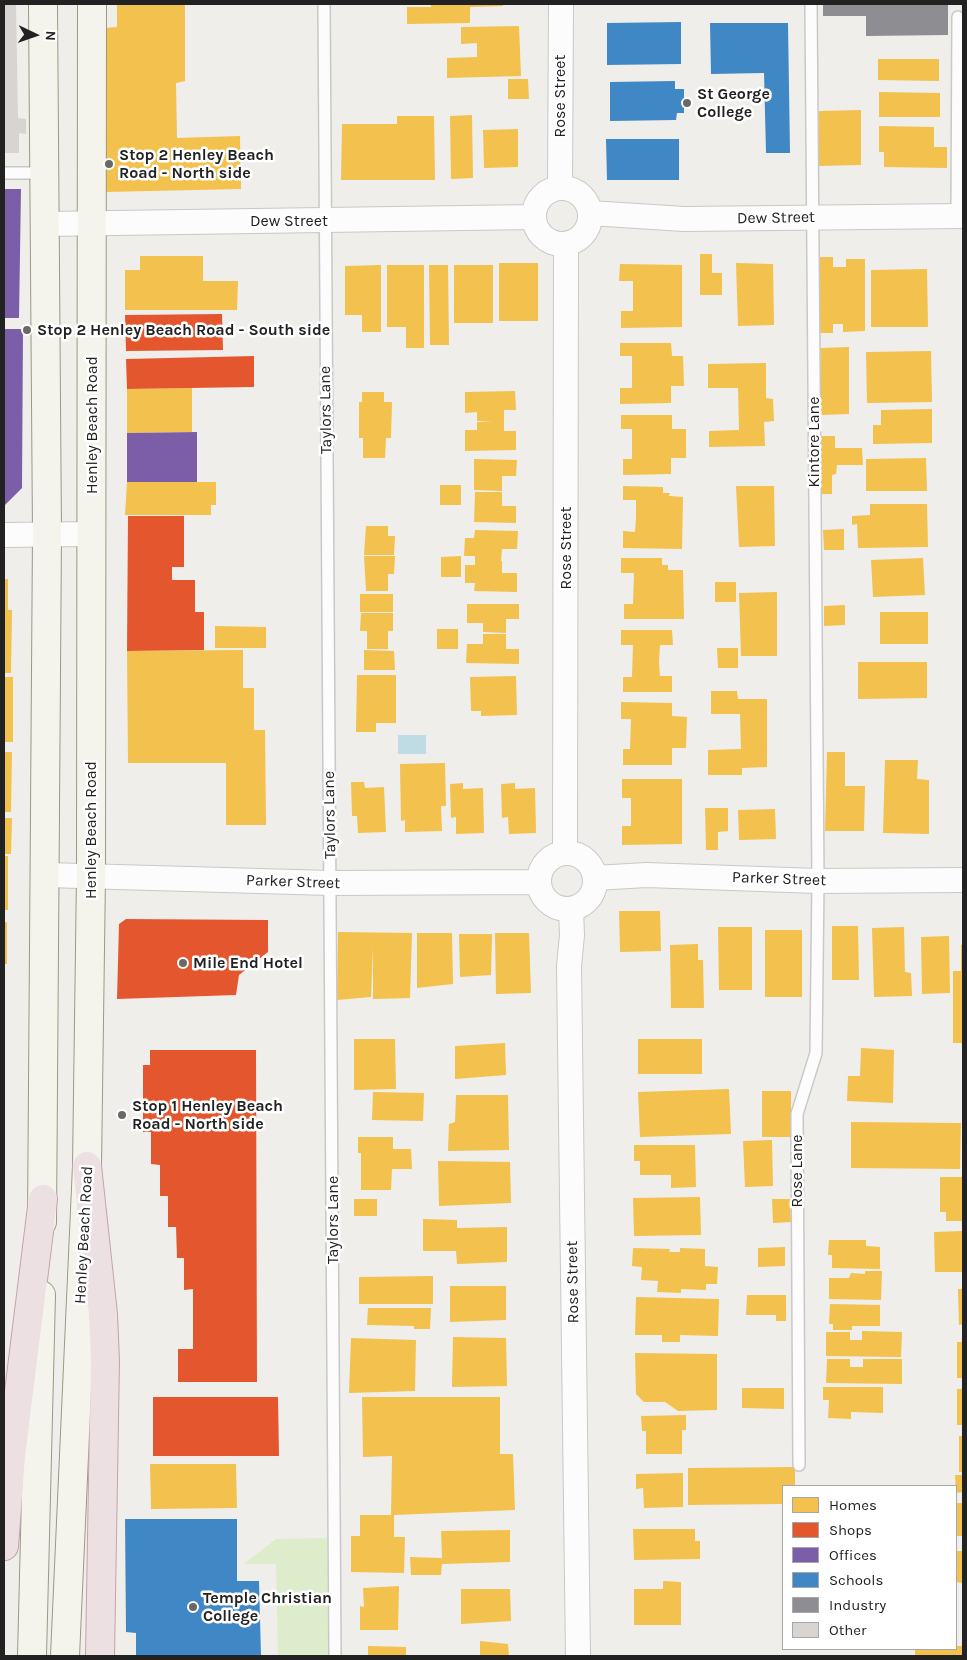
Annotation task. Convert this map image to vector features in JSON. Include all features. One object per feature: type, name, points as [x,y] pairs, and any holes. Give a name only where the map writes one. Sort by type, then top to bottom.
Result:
[{"type":"highway","points":[[88,1166],[103,1314],[105,1361],[100,1656]]},
{"type":"highway","points":[[4,1546],[11,1456],[43,1199]]},
{"type":"main road","points":[[32,1656],[43,1199],[46,875],[47,534],[43,4]]},
{"type":"main road","name":"Henley Beach Road","points":[[65,1656],[88,1166],[91,875],[92,4]]},
{"type":"street","name":"Rose Street","points":[[560,188],[561,4]]},
{"type":"street","points":[[560,188],[571,189],[581,196],[590,213],[586,231],[576,240],[566,244],[557,244],[546,239],[538,231],[534,217],[535,207],[544,194],[560,188]]},
{"type":"street","name":"Dew Street","points":[[590,213],[684,219],[960,216]]},
{"type":"street","name":"Dew Street","points":[[45,224],[534,217]]},
{"type":"street","name":"Rose Street","points":[[565,852],[566,244]]},
{"type":"street","points":[[4,534],[91,534]]},
{"type":"street","points":[[565,852],[576,854],[587,860],[595,878],[591,896],[581,905],[571,909],[551,904],[543,896],[539,882],[541,872],[549,859],[565,852]]},
{"type":"street","name":"Parker Street","points":[[46,875],[330,884],[539,882]]},
{"type":"street","name":"Parker Street","points":[[595,878],[646,875],[818,881],[963,880]]},
{"type":"street","name":"Rose Street","points":[[571,909],[570,966],[578,1656]]},
{"type":"lane","name":"Taylors Lane","points":[[324,4],[324,220],[336,1656]]},
{"type":"lane","name":"Kintore Lane","points":[[811,4],[818,881]]},
{"type":"lane","points":[[958,17],[960,216]]},
{"type":"lane","points":[[4,173],[44,173]]},
{"type":"lane","name":"Rose Lane","points":[[799,1465],[797,1114],[816,1053],[818,881]]},
{"type":"green space","points":[[327,1538],[328,1656],[278,1656],[276,1564],[244,1564],[276,1539]]},
{"type":"water","points":[[398,735],[426,735],[426,754],[398,754]]},
{"type":"building: Homes","points":[[117,4],[185,4],[185,81],[176,83],[177,138],[240,136],[241,189],[105,192],[104,28],[117,27]]},
{"type":"building: Homes","points":[[431,4],[503,4],[503,6],[470,7],[470,23],[407,24],[407,7],[431,7]]},
{"type":"building: Homes","points":[[519,26],[521,76],[447,78],[447,58],[477,57],[477,43],[461,44],[461,27]]},
{"type":"building: Homes","points":[[878,59],[939,59],[939,81],[878,80]]},
{"type":"building: Homes","points":[[508,79],[528,79],[529,99],[508,99]]},
{"type":"building: Homes","points":[[879,92],[940,93],[940,117],[879,117]]},
{"type":"building: Homes","points":[[861,110],[861,165],[819,166],[819,111]]},
{"type":"building: Homes","points":[[472,115],[473,178],[451,179],[450,116]]},
{"type":"building: Homes","points":[[397,116],[434,116],[435,180],[341,180],[342,124],[397,124]]},
{"type":"building: Homes","points":[[879,126],[934,127],[934,147],[947,147],[947,168],[884,167],[884,152],[879,152]]},
{"type":"building: Homes","points":[[518,129],[518,167],[484,168],[483,130]]},
{"type":"building: Homes","points":[[700,254],[712,254],[712,273],[722,273],[722,295],[700,295]]},
{"type":"building: Homes","points":[[140,256],[203,256],[203,281],[238,281],[237,310],[125,310],[125,270],[140,270]]},
{"type":"building: Homes","points":[[818,257],[833,257],[833,267],[846,267],[846,259],[865,259],[865,331],[843,332],[843,324],[833,324],[833,333],[818,333]]},
{"type":"building: Homes","points":[[499,263],[538,263],[538,321],[499,321]]},
{"type":"building: Homes","points":[[736,263],[773,264],[774,325],[738,326]]},
{"type":"building: Homes","points":[[620,264],[682,265],[682,327],[621,328],[621,311],[633,311],[633,281],[619,281]]},
{"type":"building: Homes","points":[[381,265],[381,332],[362,332],[362,315],[345,315],[345,266]]},
{"type":"building: Homes","points":[[387,265],[424,265],[424,348],[406,348],[406,327],[387,327]]},
{"type":"building: Homes","points":[[429,265],[448,265],[449,345],[430,345]]},
{"type":"building: Homes","points":[[454,265],[493,265],[493,323],[454,323]]},
{"type":"building: Homes","points":[[927,269],[928,327],[871,327],[871,270]]},
{"type":"building: Homes","points":[[620,343],[671,343],[672,356],[683,356],[684,386],[671,386],[671,403],[620,404],[620,388],[632,388],[632,356],[620,356]]},
{"type":"building: Homes","points":[[849,347],[849,414],[821,415],[820,348]]},
{"type":"building: Homes","points":[[931,351],[932,402],[867,403],[866,352]]},
{"type":"building: Homes","points":[[766,363],[766,398],[773,399],[774,421],[764,422],[765,446],[709,447],[709,431],[739,430],[738,388],[708,388],[708,364]]},
{"type":"building: Homes","points":[[192,388],[192,432],[127,433],[127,389]]},
{"type":"building: Homes","points":[[515,391],[516,410],[504,410],[504,431],[516,431],[516,450],[465,451],[465,430],[477,430],[477,422],[493,421],[477,421],[477,412],[465,413],[465,392]]},
{"type":"building: Homes","points":[[362,392],[384,392],[384,402],[392,402],[391,438],[386,438],[385,458],[363,458],[363,438],[359,438],[359,402],[362,402]]},
{"type":"building: Homes","points":[[932,409],[932,443],[873,444],[873,425],[881,425],[881,410]]},
{"type":"building: Homes","points":[[621,415],[672,415],[672,429],[686,429],[686,458],[671,458],[671,474],[623,475],[623,459],[632,459],[632,429],[621,429]]},
{"type":"building: Homes","points":[[818,436],[835,436],[835,448],[862,448],[863,465],[837,465],[836,474],[832,475],[832,494],[818,494]]},
{"type":"building: Homes","points":[[926,458],[927,491],[866,491],[866,459]]},
{"type":"building: Homes","points":[[474,459],[517,460],[516,476],[502,476],[502,491],[474,490]]},
{"type":"building: Homes","points":[[127,482],[216,482],[216,505],[211,505],[211,515],[125,515]]},
{"type":"building: Homes","points":[[440,485],[461,485],[461,505],[440,505]]},
{"type":"building: Homes","points":[[623,486],[663,487],[663,493],[670,493],[669,496],[683,497],[682,549],[623,548],[623,531],[635,532],[636,500],[623,500]]},
{"type":"building: Homes","points":[[736,486],[774,486],[775,546],[739,547]]},
{"type":"building: Homes","points":[[475,492],[502,492],[502,506],[516,506],[516,523],[474,522]]},
{"type":"building: Homes","points":[[870,504],[927,504],[928,547],[858,548],[857,524],[852,525],[852,516],[870,515]]},
{"type":"building: Homes","points":[[366,526],[388,526],[388,536],[395,536],[394,555],[364,555]]},
{"type":"building: Homes","points":[[844,529],[844,550],[824,550],[823,530]]},
{"type":"building: Homes","points":[[475,530],[518,531],[517,549],[502,549],[501,561],[502,573],[517,573],[517,592],[474,591],[475,583],[465,583],[465,565],[475,565],[475,556],[464,556],[465,538],[474,538]]},
{"type":"building: Homes","points":[[364,556],[395,556],[394,574],[388,574],[388,591],[366,591]]},
{"type":"building: Homes","points":[[461,556],[461,577],[441,577],[441,557]]},
{"type":"building: Homes","points":[[621,558],[662,558],[662,565],[668,565],[668,570],[683,570],[684,619],[624,619],[624,604],[633,604],[634,573],[621,573]]},
{"type":"building: Homes","points":[[923,558],[925,595],[873,597],[871,560]]},
{"type":"building: Homes","points":[[4,579],[8,579],[8,610],[12,610],[11,673],[4,673]]},
{"type":"building: Homes","points":[[715,582],[736,582],[736,602],[715,602]]},
{"type":"building: Homes","points":[[777,592],[777,656],[741,656],[739,593]]},
{"type":"building: Homes","points":[[360,594],[393,594],[393,612],[360,612]]},
{"type":"building: Homes","points":[[467,604],[519,604],[519,619],[506,619],[506,633],[483,632],[483,623],[467,623]]},
{"type":"building: Homes","points":[[845,605],[845,625],[824,626],[824,606]]},
{"type":"building: Homes","points":[[880,612],[928,612],[928,644],[880,644]]},
{"type":"building: Homes","points":[[361,613],[393,613],[393,631],[388,631],[388,649],[367,649],[367,631],[360,631]]},
{"type":"building: Homes","points":[[215,626],[266,627],[266,648],[215,648]]},
{"type":"building: Homes","points":[[437,629],[458,629],[458,649],[437,649]]},
{"type":"building: Homes","points":[[621,630],[672,630],[673,645],[660,645],[659,662],[660,676],[672,676],[672,692],[623,692],[623,677],[632,677],[633,645],[621,645]]},
{"type":"building: Homes","points":[[483,634],[506,634],[506,649],[519,649],[519,664],[466,663],[467,644],[483,644]]},
{"type":"building: Homes","points":[[717,648],[738,648],[738,668],[718,668]]},
{"type":"building: Homes","points":[[243,650],[243,688],[254,688],[254,730],[265,730],[266,825],[226,825],[226,763],[128,763],[127,651]]},
{"type":"building: Homes","points":[[364,650],[394,651],[395,670],[364,670]]},
{"type":"building: Homes","points":[[858,662],[927,662],[927,698],[858,699]]},
{"type":"building: Homes","points":[[357,675],[396,675],[396,723],[376,723],[376,732],[356,732]]},
{"type":"building: Homes","points":[[516,676],[517,715],[481,716],[481,711],[471,711],[470,677]]},
{"type":"building: Homes","points":[[4,677],[13,677],[13,742],[4,742]]},
{"type":"building: Homes","points":[[711,691],[737,691],[738,699],[767,699],[767,767],[742,768],[742,775],[708,775],[708,750],[741,749],[740,714],[711,714]]},
{"type":"building: Homes","points":[[621,702],[672,703],[672,716],[687,717],[686,748],[672,748],[672,765],[623,765],[623,749],[630,749],[631,719],[621,719]]},
{"type":"building: Homes","points":[[4,752],[12,752],[11,812],[4,812]]},
{"type":"building: Homes","points":[[827,752],[845,752],[845,786],[865,786],[864,831],[825,831]]},
{"type":"building: Homes","points":[[885,760],[918,760],[917,779],[929,780],[929,834],[883,833]]},
{"type":"building: Homes","points":[[445,763],[446,806],[441,806],[442,831],[405,832],[405,820],[401,821],[400,764]]},
{"type":"building: Homes","points":[[622,779],[682,779],[682,844],[622,845],[622,826],[631,826],[631,798],[622,798]]},
{"type":"building: Homes","points":[[351,782],[364,782],[365,788],[384,787],[386,832],[358,833],[357,816],[352,816]]},
{"type":"building: Homes","points":[[463,783],[463,789],[483,788],[484,833],[456,834],[456,817],[451,818],[450,784]]},
{"type":"building: Homes","points":[[515,783],[515,789],[535,788],[536,833],[509,834],[508,817],[502,818],[501,784]]},
{"type":"building: Homes","points":[[705,808],[728,808],[728,831],[718,832],[718,850],[706,850]]},
{"type":"building: Homes","points":[[775,809],[776,839],[739,840],[738,810]]},
{"type":"building: Homes","points":[[4,818],[12,818],[11,854],[4,854]]},
{"type":"building: Homes","points":[[4,856],[8,856],[8,910],[4,910]]},
{"type":"building: Homes","points":[[619,911],[660,911],[661,951],[620,952]]},
{"type":"building: Homes","points":[[4,922],[7,922],[7,964],[4,964]]},
{"type":"building: Homes","points":[[832,926],[858,926],[859,980],[832,980]]},
{"type":"building: Homes","points":[[718,927],[752,927],[752,990],[719,990]]},
{"type":"building: Homes","points":[[904,927],[905,972],[911,973],[912,996],[874,997],[872,928]]},
{"type":"building: Homes","points":[[765,930],[802,930],[802,997],[765,997]]},
{"type":"building: Homes","points":[[338,932],[412,933],[410,998],[373,999],[373,947],[371,997],[337,1000]]},
{"type":"building: Homes","points":[[417,933],[452,933],[453,984],[417,988]]},
{"type":"building: Homes","points":[[495,933],[529,933],[531,993],[496,994]]},
{"type":"building: Homes","points":[[459,934],[492,934],[491,975],[460,977]]},
{"type":"building: Homes","points":[[949,936],[950,993],[922,994],[921,937]]},
{"type":"building: Homes","points":[[698,944],[698,960],[703,960],[704,1008],[671,1008],[670,945]]},
{"type":"building: Homes","points":[[961,945],[963,945],[963,1043],[953,1043],[953,971],[961,971]]},
{"type":"building: Homes","points":[[354,1039],[395,1039],[396,1089],[354,1090]]},
{"type":"building: Homes","points":[[638,1039],[702,1039],[702,1074],[638,1074]]},
{"type":"building: Homes","points":[[505,1043],[506,1075],[455,1079],[455,1046]]},
{"type":"building: Homes","points":[[861,1048],[894,1050],[893,1103],[847,1101],[848,1076],[860,1076]]},
{"type":"building: Homes","points":[[729,1089],[731,1134],[640,1137],[638,1092]]},
{"type":"building: Homes","points":[[762,1091],[791,1091],[791,1137],[762,1137]]},
{"type":"building: Homes","points":[[373,1092],[424,1093],[423,1121],[372,1120]]},
{"type":"building: Homes","points":[[456,1095],[508,1095],[509,1150],[448,1151],[449,1124],[455,1122]]},
{"type":"building: Homes","points":[[851,1122],[961,1123],[960,1169],[851,1168]]},
{"type":"building: Homes","points":[[358,1137],[393,1137],[393,1149],[411,1149],[412,1169],[392,1169],[391,1190],[361,1190],[361,1153],[358,1153]]},
{"type":"building: Homes","points":[[772,1140],[773,1186],[745,1187],[743,1141]]},
{"type":"building: Homes","points":[[634,1145],[695,1145],[696,1187],[671,1188],[671,1175],[640,1175],[640,1161],[634,1161]]},
{"type":"building: Homes","points":[[438,1161],[510,1162],[511,1203],[439,1206]]},
{"type":"building: Homes","points":[[940,1177],[963,1177],[963,1221],[946,1221],[946,1212],[940,1212]]},
{"type":"building: Homes","points":[[700,1197],[701,1235],[634,1236],[633,1198]]},
{"type":"building: Homes","points":[[354,1199],[377,1199],[377,1216],[354,1216]]},
{"type":"building: Homes","points":[[772,1199],[790,1199],[791,1222],[773,1223]]},
{"type":"building: Homes","points":[[423,1219],[457,1220],[457,1228],[507,1227],[507,1262],[457,1264],[456,1251],[423,1251]]},
{"type":"building: Homes","points":[[963,1231],[963,1272],[935,1272],[934,1232]]},
{"type":"building: Homes","points":[[829,1240],[866,1240],[866,1246],[880,1247],[880,1269],[832,1268],[832,1255],[828,1255]]},
{"type":"building: Homes","points":[[785,1247],[785,1266],[758,1267],[758,1248]]},
{"type":"building: Homes","points":[[633,1248],[670,1249],[669,1252],[680,1252],[680,1248],[705,1249],[705,1266],[718,1267],[717,1284],[706,1284],[706,1290],[681,1289],[681,1293],[657,1292],[658,1281],[641,1280],[642,1267],[632,1266]]},
{"type":"building: Homes","points":[[865,1271],[882,1271],[881,1300],[829,1299],[829,1278],[849,1278],[851,1273],[865,1274]]},
{"type":"building: Homes","points":[[433,1276],[433,1304],[359,1304],[359,1277]]},
{"type":"building: Homes","points":[[450,1286],[506,1286],[506,1320],[450,1322]]},
{"type":"building: Homes","points":[[958,1289],[963,1289],[963,1324],[959,1325]]},
{"type":"building: Homes","points":[[747,1295],[786,1295],[786,1321],[776,1321],[776,1315],[746,1315]]},
{"type":"building: Homes","points":[[636,1297],[719,1299],[718,1336],[680,1335],[680,1342],[662,1342],[662,1335],[635,1335]]},
{"type":"building: Homes","points":[[830,1304],[880,1305],[880,1326],[852,1326],[852,1330],[833,1330],[833,1324],[829,1324]]},
{"type":"building: Homes","points":[[368,1308],[431,1308],[430,1329],[414,1329],[414,1326],[367,1325]]},
{"type":"building: Homes","points":[[862,1331],[902,1332],[901,1357],[826,1356],[826,1332],[850,1332],[850,1340],[862,1340]]},
{"type":"building: Homes","points":[[453,1337],[506,1338],[507,1386],[452,1387]]},
{"type":"building: Homes","points":[[351,1338],[416,1340],[415,1391],[349,1393]]},
{"type":"building: Homes","points":[[957,1342],[963,1342],[963,1378],[957,1378]]},
{"type":"building: Homes","points":[[635,1353],[717,1354],[717,1410],[678,1411],[665,1402],[644,1402],[636,1394]]},
{"type":"building: Homes","points":[[827,1359],[850,1359],[850,1367],[863,1367],[863,1359],[902,1359],[902,1384],[826,1383]]},
{"type":"building: Homes","points":[[823,1387],[883,1387],[883,1413],[851,1412],[851,1419],[828,1418],[829,1400],[823,1400]]},
{"type":"building: Homes","points":[[742,1388],[784,1388],[784,1409],[742,1408]]},
{"type":"building: Homes","points":[[957,1389],[963,1389],[963,1425],[957,1425]]},
{"type":"building: Homes","points":[[362,1397],[500,1397],[500,1454],[513,1454],[515,1510],[394,1515],[394,1537],[405,1537],[404,1573],[351,1572],[351,1536],[360,1536],[360,1515],[391,1515],[392,1456],[363,1457]]},
{"type":"building: Homes","points":[[686,1415],[686,1430],[682,1430],[682,1454],[646,1454],[646,1431],[642,1431],[641,1416]]},
{"type":"building: Homes","points":[[959,1436],[963,1436],[963,1472],[959,1472]]},
{"type":"building: Homes","points":[[150,1464],[236,1464],[237,1508],[151,1509]]},
{"type":"building: Homes","points":[[795,1467],[795,1485],[782,1485],[782,1504],[688,1505],[688,1468]]},
{"type":"building: Homes","points":[[683,1473],[683,1507],[644,1508],[643,1488],[636,1489],[636,1474]]},
{"type":"building: Homes","points":[[955,1475],[963,1475],[963,1492],[957,1493]]},
{"type":"building: Homes","points":[[957,1503],[963,1503],[963,1536],[957,1536]]},
{"type":"building: Homes","points":[[633,1529],[695,1529],[695,1541],[700,1541],[700,1559],[634,1560]]},
{"type":"building: Homes","points":[[510,1530],[510,1562],[442,1564],[441,1575],[411,1575],[410,1557],[442,1558],[441,1531]]},
{"type":"building: Homes","points":[[957,1551],[963,1551],[963,1583],[957,1582]]},
{"type":"building: Homes","points":[[663,1581],[681,1582],[681,1625],[634,1625],[634,1589],[663,1589]]},
{"type":"building: Homes","points":[[399,1586],[398,1630],[360,1630],[360,1606],[364,1607],[363,1588]]},
{"type":"building: Homes","points":[[461,1589],[510,1589],[511,1621],[461,1624]]},
{"type":"building: Homes","points":[[480,1641],[508,1644],[509,1656],[480,1656]]},
{"type":"building: Homes","points":[[368,1646],[406,1647],[406,1656],[368,1656]]},
{"type":"building: Homes","points":[[957,1646],[963,1646],[963,1656],[915,1656],[915,1650],[957,1650]]},
{"type":"building: Shops","points":[[222,314],[223,350],[126,351],[125,315]]},
{"type":"building: Shops","points":[[254,356],[254,387],[127,389],[126,359]]},
{"type":"building: Shops","points":[[128,516],[184,516],[184,567],[172,567],[172,580],[195,580],[195,612],[204,612],[204,650],[127,651]]},
{"type":"building: Shops","points":[[126,919],[268,920],[268,952],[239,975],[236,995],[117,999],[119,924]]},
{"type":"building: Shops","points":[[150,1050],[256,1050],[257,1382],[178,1382],[178,1349],[193,1349],[193,1289],[184,1290],[184,1258],[177,1258],[176,1227],[168,1227],[168,1196],[160,1196],[160,1165],[151,1164],[151,1132],[143,1132],[143,1065],[150,1065]]},
{"type":"building: Shops","points":[[153,1397],[278,1397],[279,1456],[153,1456]]},
{"type":"building: Offices","points":[[4,189],[21,189],[19,318],[4,318]]},
{"type":"building: Offices","points":[[4,329],[23,329],[22,488],[4,506]]},
{"type":"building: Offices","points":[[197,432],[197,482],[127,482],[127,433]]},
{"type":"building: Schools","points":[[681,22],[681,64],[607,65],[607,23]]},
{"type":"building: Schools","points":[[710,23],[788,23],[790,153],[766,153],[764,73],[711,74]]},
{"type":"building: Schools","points":[[675,81],[675,89],[684,89],[684,113],[677,113],[676,120],[610,121],[610,82]]},
{"type":"building: Schools","points":[[606,139],[679,139],[679,180],[607,180]]},
{"type":"building: Schools","name":"Temple Christian College","points":[[125,1519],[237,1519],[237,1581],[259,1581],[261,1656],[136,1656],[136,1633],[126,1632]]},
{"type":"building: Industry","points":[[823,4],[948,4],[948,35],[866,36],[866,16],[823,16]]},
{"type":"building: Other","points":[[4,4],[16,4],[18,118],[26,119],[26,134],[19,133],[19,153],[4,153]]},
{"type":"place","name":"St George College","points":[[687,103]]},
{"type":"place","name":"Stop 2 Henley Beach Road - North side","points":[[109,164]]},
{"type":"place","name":"Stop 2 Henley Beach Road - South side","points":[[27,330]]},
{"type":"place","name":"Mile End Hotel","points":[[183,963]]},
{"type":"place","name":"Stop 1 Henley Beach Road - North side","points":[[122,1115]]},
{"type":"place","name":"Temple Christian College","points":[[193,1607]]}]
